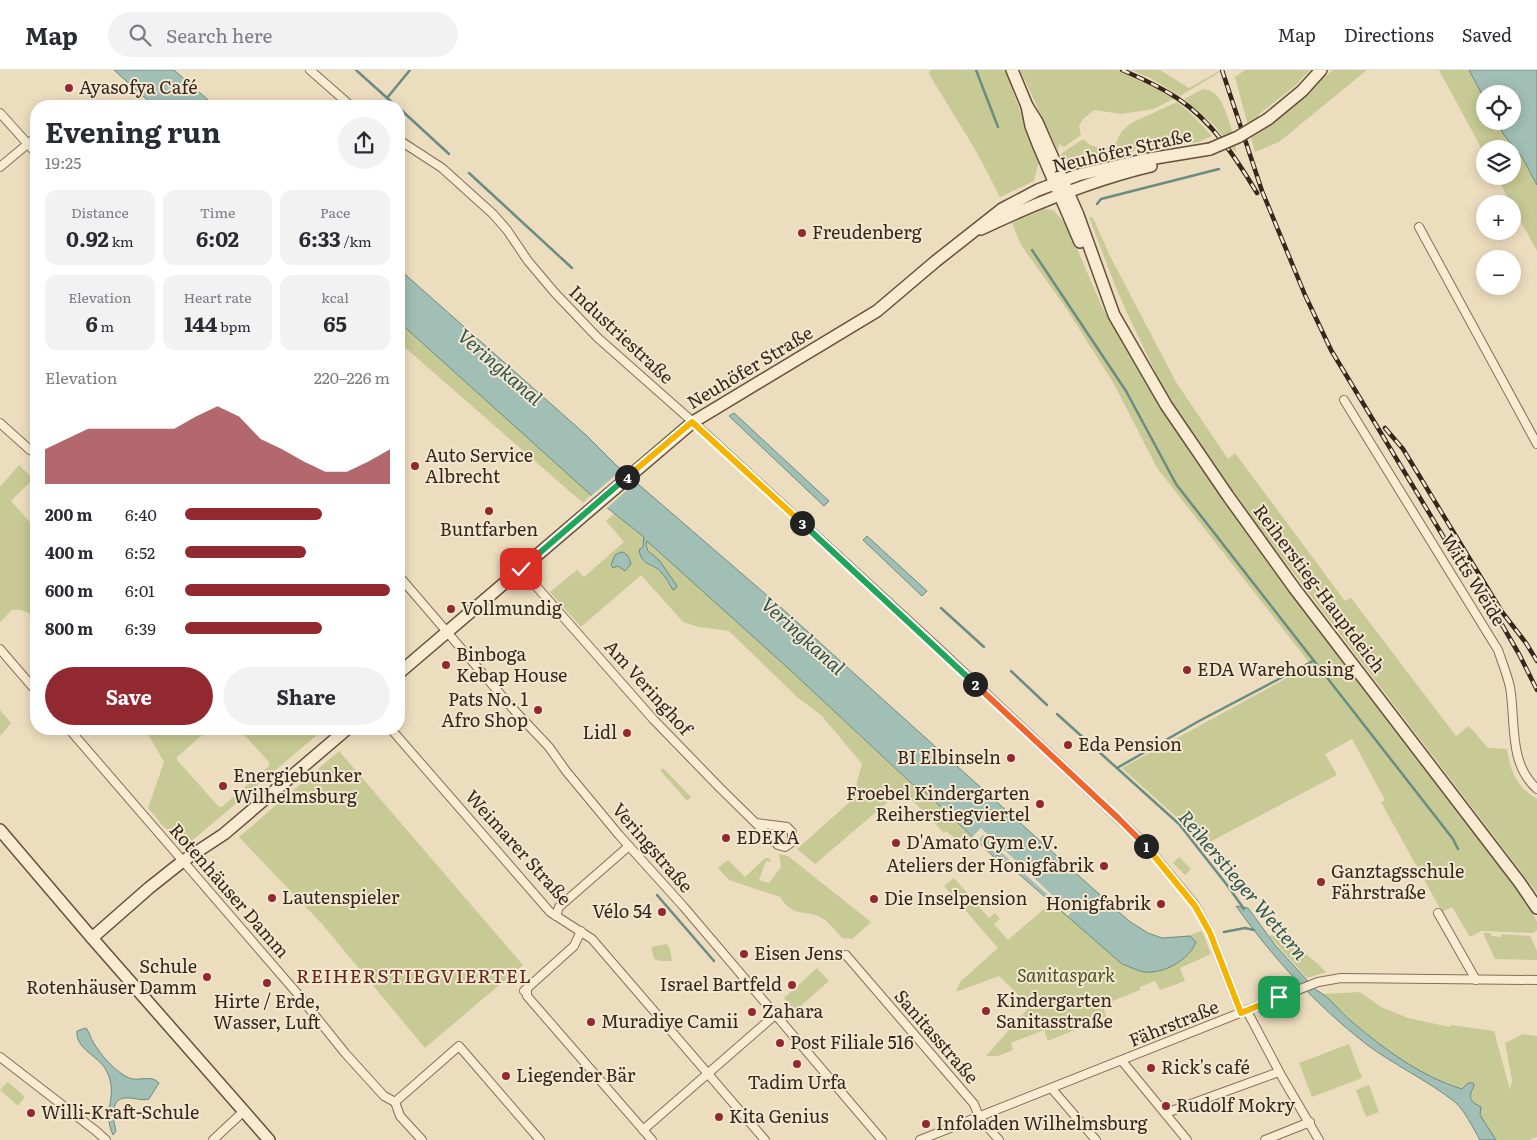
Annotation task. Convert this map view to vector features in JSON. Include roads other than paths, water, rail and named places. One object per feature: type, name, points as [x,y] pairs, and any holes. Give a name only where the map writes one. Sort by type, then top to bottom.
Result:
[{"type":"street","points":[[310,70],[344,100]]},
{"type":"street","name":"Reiherstieg-Hauptdeich","points":[[1012,70],[1027,106],[1031,126],[1059,182],[1081,243],[1099,275]]},
{"type":"street","name":"Neuhöfer Straße","points":[[966,236],[1086,185],[1192,155],[1238,137],[1268,119],[1302,91],[1322,70]]},
{"type":"street","points":[[0,113],[18,135],[30,145]]},
{"type":"street","points":[[0,167],[28,143]]},
{"type":"street","name":"Industriestraße","points":[[405,144],[442,168],[493,214],[507,230],[528,261],[598,338],[936,646],[1146,846],[1195,906],[1210,933],[1244,1012],[1319,1140]]},
{"type":"street","name":"Neuhöfer Straße","points":[[405,668],[692,422],[877,312],[966,236],[1002,209],[1059,182],[1143,160],[1210,149]]},
{"type":"street","points":[[1078,215],[1080,197],[1086,185]]},
{"type":"street","name":"Reiherstieg-Hauptdeich","points":[[1064,194],[1078,215],[1114,315],[1162,398],[1223,489],[1295,589],[1520,883],[1537,908]]},
{"type":"street","points":[[1419,227],[1537,444]]},
{"type":"street","name":"Witts Weide","points":[[1344,400],[1498,650],[1509,684],[1517,755],[1521,768],[1529,782],[1537,789]]},
{"type":"street","points":[[0,423],[30,450]]},
{"type":"street","name":"Am Veringhof","points":[[521,569],[646,712],[720,788],[773,841],[782,847],[788,846],[792,842],[792,832],[787,827],[756,823]]},
{"type":"street","name":"Veringstraße","points":[[405,583],[514,710],[549,746],[566,771],[629,846],[660,879],[882,1140]]},
{"type":"street","points":[[0,649],[30,684]]},
{"type":"street","name":"Rotenhäuser Damm","points":[[74,735],[296,992],[345,1053],[384,1096],[395,1102],[400,1116],[422,1140]]},
{"type":"street","points":[[206,846],[230,820],[330,735]]},
{"type":"street","points":[[92,938],[183,861],[224,834],[340,735]]},
{"type":"street","name":"Weimarer Straße","points":[[396,735],[544,905],[556,916],[592,939],[761,1139]]},
{"type":"street","points":[[0,830],[269,1140]]},
{"type":"street","points":[[556,916],[559,907],[629,846]]},
{"type":"street","points":[[1438,913],[1476,980]]},
{"type":"street","points":[[581,931],[574,946],[525,990],[527,996],[652,1140]]},
{"type":"street","name":"Sanitasstraße","points":[[846,955],[974,1104],[980,1117],[999,1140]]},
{"type":"street","name":"Fährstraße","points":[[920,1140],[1318,982],[1352,978],[1537,980]]},
{"type":"street","points":[[643,1130],[775,1015]]},
{"type":"street","points":[[395,1102],[459,1046],[540,1140]]},
{"type":"street","points":[[0,1057],[106,1140]]},
{"type":"street","points":[[1122,1061],[1187,1140]]},
{"type":"street","points":[[1166,1113],[1280,1072]]},
{"type":"street","points":[[1052,1089],[1096,1140]]},
{"type":"street","points":[[213,1140],[244,1112]]},
{"type":"street","points":[[1265,1140],[1310,1122]]},
{"type":"water","points":[[114,70],[174,70],[208,100],[147,100]]},
{"type":"water","points":[[1469,70],[1537,70],[1537,185],[1521,156],[1521,140],[1508,140],[1501,130],[1521,130],[1521,85],[1477,85]]},
{"type":"water","name":"Veringkanal","points":[[405,274],[586,435],[616,465],[777,604],[1129,921],[1148,933],[1162,938],[1190,936],[1196,942],[1193,949],[1175,965],[1160,971],[1144,972],[1122,964],[997,855],[995,858],[925,792],[911,783],[789,669],[647,541],[648,551],[659,560],[677,586],[673,590],[658,569],[642,559],[639,550],[643,547],[644,537],[591,495],[405,327]]},
{"type":"water","points":[[734,413],[829,501],[824,506],[729,416]]},
{"type":"water","points":[[867,536],[927,591],[922,596],[863,540]]},
{"type":"water","points":[[621,552],[627,555],[631,564],[625,571],[618,566],[613,568],[611,565],[615,555]]},
{"type":"water","points":[[1236,906],[1248,908],[1275,945],[1316,990],[1326,996],[1376,1042],[1403,1061],[1432,1077],[1462,1089],[1468,1083],[1473,1083],[1474,1086],[1470,1096],[1472,1101],[1481,1107],[1480,1115],[1496,1140],[1480,1140],[1455,1102],[1366,1044],[1312,997],[1264,944]]},
{"type":"water","points":[[86,1028],[100,1052],[118,1071],[129,1078],[152,1079],[159,1083],[149,1099],[123,1098],[115,1104],[114,1120],[116,1131],[113,1135],[109,1118],[110,1079],[103,1065],[83,1048],[77,1037],[77,1031]]},
{"type":"waterway","name":"Reiherstieger Wettern","points":[[356,70],[389,100]]},
{"type":"waterway","points":[[387,98],[410,70]]},
{"type":"waterway","points":[[976,70],[998,127]]},
{"type":"waterway","name":"Reiherstieger Wettern","points":[[405,114],[449,154]]},
{"type":"waterway","points":[[1097,204],[1101,199],[1219,169]]},
{"type":"waterway","name":"Reiherstieger Wettern","points":[[469,173],[572,268]]},
{"type":"waterway","points":[[1032,250],[1126,391],[1176,484],[1453,839],[1458,849]]},
{"type":"waterway","name":"Reiherstieger Wettern","points":[[941,608],[984,647]]},
{"type":"waterway","points":[[1117,768],[1199,721],[1313,661]]},
{"type":"waterway","name":"Reiherstieger Wettern","points":[[1011,671],[1047,705]]},
{"type":"waterway","name":"Reiherstieger Wettern","points":[[1057,714],[1179,824],[1244,909]]},
{"type":"waterway","points":[[657,895],[714,961]]},
{"type":"waterway","points":[[1224,932],[1245,928],[1254,930]]},
{"type":"railway","points":[[1122,70],[1171,94],[1190,107],[1222,141],[1257,193]]},
{"type":"railway","points":[[1222,70],[1262,191],[1305,295],[1331,350],[1458,561]]},
{"type":"railway","points":[[1385,428],[1403,449],[1502,612],[1526,643],[1537,661]]},
{"type":"railway","points":[[1494,611],[1537,690]]},
{"type":"place","name":"Ayasofya Café","points":[[69,88]]},
{"type":"place","name":"Freudenberg","points":[[802,233]]},
{"type":"place","name":"Auto Service Albrecht","points":[[415,466]]},
{"type":"place","name":"Buntfarben","points":[[489,511]]},
{"type":"place","name":"Vollmundig","points":[[451,609]]},
{"type":"place","name":"Binboga Kebap House","points":[[446,665]]},
{"type":"place","name":"EDA Warehousing","points":[[1187,670]]},
{"type":"place","name":"Pats No. 1 Afro Shop","points":[[538,710]]},
{"type":"place","name":"Lidl","points":[[627,733]]},
{"type":"place","name":"Eda Pension","points":[[1068,745]]},
{"type":"place","name":"BI Elbinseln","points":[[1011,758]]},
{"type":"place","name":"Energiebunker Wilhelmsburg","points":[[223,786]]},
{"type":"place","name":"Froebel Kindergarten Reiherstiegviertel","points":[[1040,804]]},
{"type":"place","name":"EDEKA","points":[[726,838]]},
{"type":"place","name":"D'Amato Gym e.V.","points":[[896,843]]},
{"type":"place","name":"Ateliers der Honigfabrik","points":[[1104,866]]},
{"type":"place","name":"Ganztagsschule Fährstraße","points":[[1321,882]]},
{"type":"place","name":"Lautenspieler","points":[[272,898]]},
{"type":"place","name":"Die Inselpension","points":[[874,899]]},
{"type":"place","name":"Honigfabrik","points":[[1161,904]]},
{"type":"place","name":"Vélo 54","points":[[662,912]]},
{"type":"place","name":"Eisen Jens","points":[[744,954]]},
{"type":"place","name":"Schule Rotenhäuser Damm","points":[[207,977]]},
{"type":"place","name":"Hirte / Erde, Wasser, Luft","points":[[267,983]]},
{"type":"place","name":"Israel Bartfeld","points":[[792,985]]},
{"type":"place","name":"Kindergarten Sanitasstraße","points":[[986,1011]]},
{"type":"place","name":"Zahara","points":[[752,1012]]},
{"type":"place","name":"Muradiye Camii","points":[[591,1022]]},
{"type":"place","name":"Post Filiale 516","points":[[780,1043]]},
{"type":"place","name":"Tadim Urfa","points":[[797,1064]]},
{"type":"place","name":"Rick's café","points":[[1151,1068]]},
{"type":"place","name":"Liegender Bär","points":[[506,1076]]},
{"type":"place","name":"Rudolf Mokry","points":[[1166,1106]]},
{"type":"place","name":"Willi-Kraft-Schule","points":[[31,1113]]},
{"type":"place","name":"Kita Genius","points":[[719,1117]]},
{"type":"place","name":"Infoladen Wilhelmsburg","points":[[926,1124]]},
{"type":"district","name":"REIHERSTIEGVIERTEL","points":[[414,976]]},
{"type":"park label","name":"Sanitaspark","points":[[1066,976]]}]
